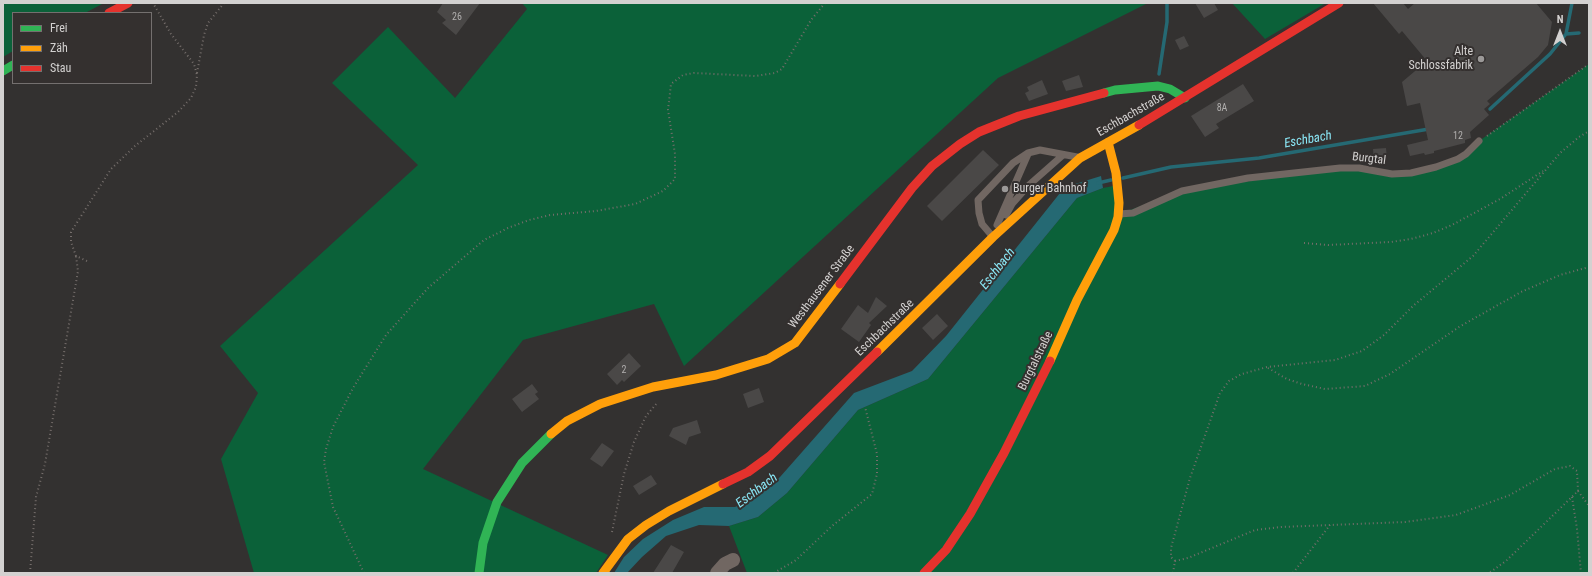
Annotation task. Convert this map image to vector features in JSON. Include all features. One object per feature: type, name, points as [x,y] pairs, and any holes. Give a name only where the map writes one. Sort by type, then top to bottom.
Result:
[{"type":"main road","points":[[111,12],[128,3]]},
{"type":"main road","points":[[1185,98],[1339,3]]},
{"type":"main road","points":[[3,71],[12,66]]},
{"type":"main road","name":"Westhausener Straße","points":[[479,573],[483,543],[497,502],[507,484],[522,463],[545,439],[567,421],[600,404],[654,387],[716,375],[768,359],[795,343],[912,188],[942,157],[979,132],[1019,116],[1121,89],[1158,86],[1170,89],[1185,98]]},
{"type":"main road","name":"Eschbachstraße","points":[[603,573],[625,543],[646,525],[669,511],[748,472],[770,456],[934,297],[993,237],[1080,158],[1185,98]]},
{"type":"main road","name":"Burgtalstraße","points":[[924,573],[946,550],[963,526],[1004,453],[1053,355],[1077,300],[1112,236],[1119,214],[1118,185],[1108,142]]},
{"type":"street","points":[[717,573],[725,564],[732,560]]},
{"type":"lane","name":"Burgtal","points":[[1119,214],[1133,213],[1182,191],[1248,178],[1340,168],[1359,168],[1403,174],[1421,171],[1458,159],[1466,154],[1479,141]]},
{"type":"lane","points":[[993,237],[982,224],[978,200],[1013,163],[1028,153],[1040,150],[1080,158]]},
{"type":"lane","points":[[993,237],[1028,153]]},
{"type":"lane","points":[[993,237],[1012,204],[1029,185],[1063,155]]},
{"type":"path","points":[[153,3],[171,34],[194,64],[197,75]]},
{"type":"path","points":[[30,573],[36,497],[45,464],[78,271],[76,256],[71,242],[71,232],[112,169],[135,146],[178,112],[191,98],[196,87],[204,35],[208,23],[224,3]]},
{"type":"path","points":[[364,573],[333,507],[324,462],[326,448],[333,427],[352,388],[386,335],[428,288],[484,240],[508,228],[536,218],[550,215],[603,210],[635,204],[663,191],[675,179],[675,154],[668,110],[671,84],[683,75],[694,72],[755,76],[775,73],[782,69],[811,20],[825,3]]},
{"type":"path","points":[[1479,141],[1589,64]]},
{"type":"path","points":[[1175,561],[1171,556],[1171,548],[1190,478],[1220,393],[1229,381],[1237,376],[1267,367],[1335,360],[1362,351],[1384,335],[1413,306],[1473,256],[1560,153],[1579,137],[1589,131]]},
{"type":"path","points":[[1304,243],[1328,245],[1411,240],[1452,226],[1500,199],[1546,169]]},
{"type":"path","points":[[76,256],[87,261]]},
{"type":"path","points":[[1267,367],[1287,379],[1308,386],[1335,389],[1365,386],[1390,374],[1459,327],[1521,292],[1560,275],[1589,266]]},
{"type":"path","points":[[611,535],[624,474],[634,442],[646,416],[660,400],[669,384]]},
{"type":"path","points":[[774,573],[796,560],[832,526],[872,494],[877,474],[878,454],[865,407]]},
{"type":"path","points":[[1175,561],[1188,558],[1224,541],[1254,530],[1330,524],[1429,520],[1466,512],[1510,495],[1555,469],[1564,466],[1570,466],[1577,471],[1578,491],[1589,506]]},
{"type":"path","points":[[1489,573],[1506,561],[1578,491]]},
{"type":"path","points":[[1572,497],[1578,529],[1581,573]]},
{"type":"path","points":[[1293,573],[1330,524]]},
{"type":"path","points":[[1172,573],[1175,561]]},
{"type":"green space","points":[[3,3],[104,3],[87,12],[12,12],[12,52],[3,57]]},
{"type":"green space","points":[[522,3],[1148,3],[998,78],[684,366],[654,304],[523,340],[423,469],[608,555],[596,573],[254,573],[221,459],[258,393],[220,346],[418,165],[332,83],[388,27],[455,98],[527,9]]},
{"type":"green space","points":[[1232,3],[1326,3],[1265,39]]},
{"type":"green space","points":[[1589,64],[1589,573],[747,573],[729,526],[758,517],[787,493],[858,410],[928,379],[1077,198],[1103,188],[1118,185],[1119,214],[1182,191],[1340,168],[1403,174],[1458,159],[1479,141]]},
{"type":"water","points":[[1101,176],[1103,188],[1077,198],[928,379],[858,410],[787,493],[758,517],[729,526],[699,525],[666,536],[642,557],[627,573],[614,573],[624,557],[643,539],[673,520],[704,507],[735,507],[756,498],[780,477],[854,393],[912,371],[946,336],[1060,193],[1075,184]]},
{"type":"building","points":[[443,3],[480,3],[456,35],[442,23],[446,20],[437,12]]},
{"type":"building","points":[[1195,3],[1214,3],[1218,10],[1204,18]]},
{"type":"building","name":"Alte Schlossfabrik","points":[[1373,3],[1403,3],[1408,9],[1415,3],[1536,3],[1552,22],[1548,45],[1538,57],[1487,101],[1490,104],[1484,109],[1489,115],[1470,132],[1471,138],[1465,140],[1465,143],[1434,151],[1434,153],[1425,155],[1424,153],[1410,156],[1407,145],[1428,140],[1420,103],[1407,106],[1402,82],[1427,61],[1402,31],[1399,34]]},
{"type":"building","points":[[1184,36],[1189,46],[1180,50],[1175,40]]},
{"type":"building","points":[[1079,75],[1083,87],[1066,91],[1062,81]]},
{"type":"building","points":[[1042,80],[1048,94],[1029,101],[1025,93],[1029,91],[1027,87]]},
{"type":"building","points":[[1243,84],[1254,101],[1216,124],[1219,128],[1205,137],[1191,116]]},
{"type":"building","points":[[1386,148],[1387,159],[1374,160],[1373,149]]},
{"type":"building","points":[[983,150],[999,165],[942,221],[927,206]]},
{"type":"building","points":[[876,297],[887,306],[869,323],[871,325],[859,342],[841,329],[858,305],[868,313]]},
{"type":"building","points":[[937,314],[948,326],[933,340],[922,328]]},
{"type":"building","points":[[629,353],[641,366],[624,382],[622,380],[617,385],[607,374]]},
{"type":"building","points":[[532,384],[538,392],[535,394],[539,399],[522,412],[512,399]]},
{"type":"building","points":[[759,388],[764,402],[748,408],[743,394]]},
{"type":"building","points":[[697,420],[701,433],[689,437],[686,445],[669,436],[673,428]]},
{"type":"building","points":[[602,443],[614,451],[602,467],[590,459]]},
{"type":"building","points":[[651,475],[657,484],[639,495],[633,486]]},
{"type":"building","points":[[671,545],[684,552],[672,573],[653,573]]},
{"type":"waterway","points":[[1159,74],[1167,22],[1167,3]]},
{"type":"waterway","name":"Eschbach","points":[[1490,109],[1550,54],[1566,34],[1572,3]]},
{"type":"waterway","points":[[1566,34],[1579,33]]},
{"type":"waterway","name":"Eschbach","points":[[1123,178],[1171,167],[1259,158],[1429,129]]},
{"type":"waterway","name":"Eschbach","points":[[1098,183],[1111,180]]},
{"type":"traffic: fast","points":[[3,71],[12,66]]},
{"type":"traffic: fast","points":[[1104,93],[1115,90],[1158,86],[1170,89],[1185,98]]},
{"type":"traffic: fast","points":[[479,573],[483,543],[497,502],[522,463],[551,434]]},
{"type":"traffic: slow","points":[[877,352],[993,237],[1080,158],[1139,125]]},
{"type":"traffic: slow","points":[[1050,361],[1077,300],[1114,230],[1118,217],[1119,203],[1116,173],[1108,142]]},
{"type":"traffic: slow","points":[[551,434],[567,421],[600,404],[653,387],[716,375],[768,359],[795,343],[840,284]]},
{"type":"traffic: slow","points":[[603,573],[628,539],[646,525],[669,511],[723,484]]},
{"type":"traffic: jam","points":[[111,12],[128,3]]},
{"type":"traffic: jam","points":[[1139,125],[1339,3]]},
{"type":"traffic: jam","points":[[840,284],[912,188],[932,166],[960,144],[979,132],[1019,116],[1104,93]]},
{"type":"traffic: jam","points":[[723,484],[748,472],[770,456],[877,352]]},
{"type":"traffic: jam","points":[[924,573],[946,550],[970,514],[1004,453],[1050,361]]},
{"type":"place","name":"Alte Schlossfabrik","points":[[1481,59]]},
{"type":"place","name":"Burger Bahnhof","points":[[1005,189]]}]
